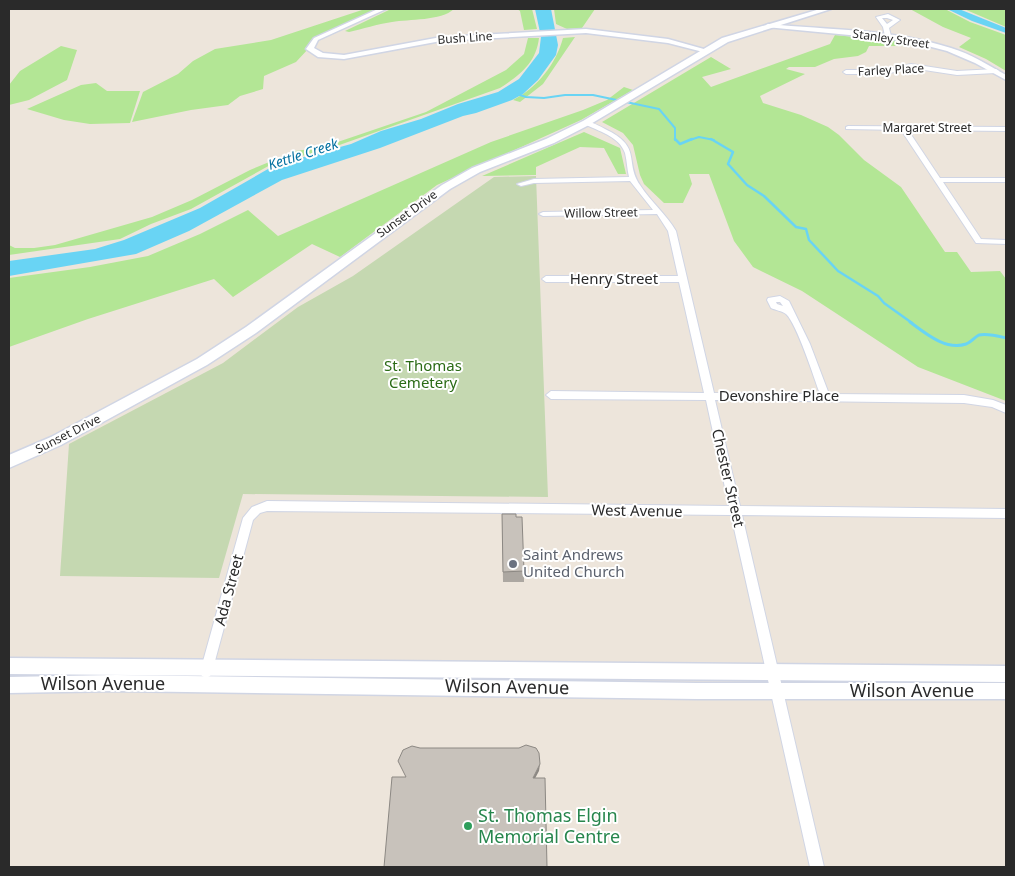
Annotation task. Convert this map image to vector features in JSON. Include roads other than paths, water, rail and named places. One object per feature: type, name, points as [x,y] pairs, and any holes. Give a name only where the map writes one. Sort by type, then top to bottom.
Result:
[{"type":"main road","name":"Sunset Drive","points":[[11,465],[124,406],[202,362],[251,330],[446,187],[476,170],[550,141],[586,123],[731,37],[827,9]]},
{"type":"street","name":"Bush Line","points":[[383,9],[316,39],[310,49],[321,55],[344,57],[434,40],[571,32],[604,33],[659,40],[707,51]]},
{"type":"street","name":"Stanley Street","points":[[768,26],[918,40],[971,57],[1006,78]]},
{"type":"street","points":[[886,27],[888,36]]},
{"type":"street","name":"Farley Place","points":[[846,72],[886,72],[916,66],[957,73],[996,71]]},
{"type":"street","name":"Chester Street","points":[[586,123],[622,142],[627,152],[633,179],[640,191],[667,221],[672,231],[817,867]]},
{"type":"street","name":"Margaret Street","points":[[848,128],[1006,129]]},
{"type":"street","points":[[903,128],[979,241],[1006,242]]},
{"type":"street","points":[[520,184],[534,180],[633,179]]},
{"type":"street","points":[[938,180],[1006,180]]},
{"type":"street","name":"Willow Street","points":[[543,214],[659,212]]},
{"type":"street","name":"Henry Street","points":[[546,279],[682,279]]},
{"type":"street","points":[[789,312],[798,324],[825,396]]},
{"type":"street","name":"Devonshire Place","points":[[551,395],[825,396],[964,399],[993,404],[1006,409]]},
{"type":"street","name":"West Avenue","points":[[267,506],[736,512],[1006,513]]},
{"type":"street","name":"Ada Street","points":[[203,685],[248,518],[256,510],[267,506]]},
{"type":"street","name":"Wilson Avenue","points":[[9,666],[1006,674]]},
{"type":"street","points":[[116,683],[122,666]]},
{"type":"street","points":[[379,685],[381,669]]},
{"type":"street","name":"Wilson Avenue","points":[[9,685],[116,683],[379,685],[697,691],[1006,691]]},
{"type":"water","name":"Kettle Creek","points":[[535,9],[551,9],[558,45],[556,55],[538,80],[523,94],[512,100],[463,116],[380,148],[282,180],[189,231],[136,254],[9,276],[9,261],[95,249],[124,240],[200,208],[275,165],[351,144],[381,131],[498,92],[519,79],[539,53],[541,37]]},
{"type":"water","points":[[947,9],[959,9],[1006,28],[1006,33],[972,21]]},
{"type":"waterway","points":[[517,94],[526,97],[544,98],[565,95],[593,95],[659,109],[675,128],[675,139]]},
{"type":"waterway","points":[[690,140],[699,137],[712,140]]},
{"type":"waterway","points":[[675,139],[680,144],[692,139]]},
{"type":"waterway","points":[[712,140],[733,152],[728,164],[747,185],[764,196],[796,227],[806,229],[809,240],[838,271],[878,296],[884,303],[912,323]]},
{"type":"waterway","points":[[910,322],[936,340],[951,345],[966,344],[982,334],[1006,338]]},
{"type":"place","name":"Saint Andrews United Church","points":[[513,564]]},
{"type":"place","name":"St. Thomas Elgin Memorial Centre","points":[[468,826]]},
{"type":"park label","name":"St. Thomas Cemetery","points":[[423,374]]}]
